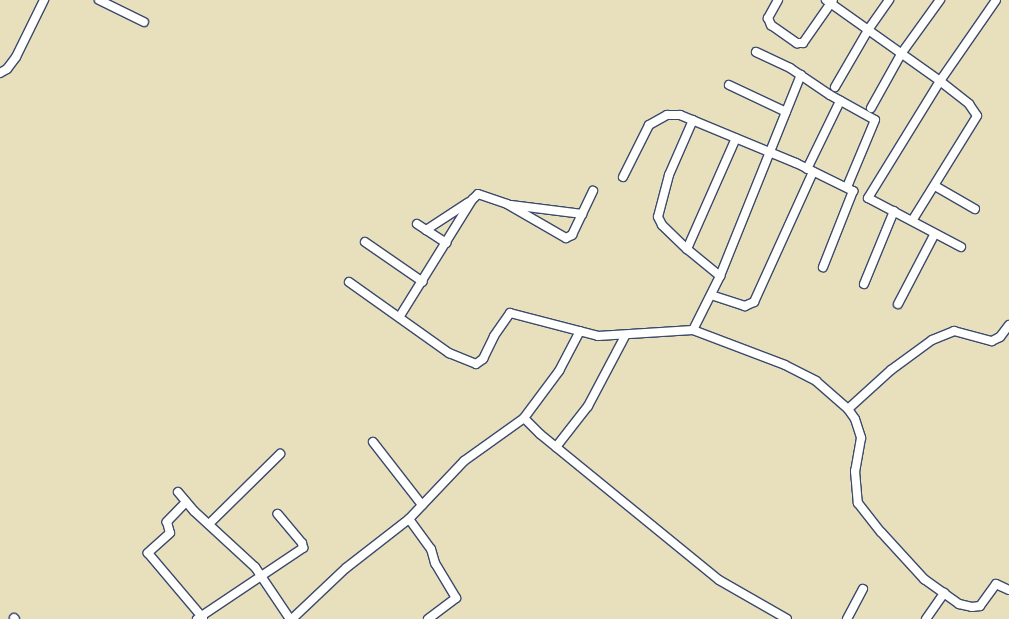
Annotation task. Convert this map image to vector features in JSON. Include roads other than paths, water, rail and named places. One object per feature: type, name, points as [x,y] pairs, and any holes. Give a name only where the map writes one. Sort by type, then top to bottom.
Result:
[{"type":"street","points":[[0,73],[7,69],[16,57],[44,0]]},
{"type":"street","points":[[99,0],[144,22]]},
{"type":"street","points":[[778,0],[768,18],[771,24],[797,43],[808,40],[830,1],[901,54],[940,80],[969,104],[977,116],[912,222]]},
{"type":"street","points":[[835,87],[868,30],[890,0]]},
{"type":"street","points":[[871,108],[901,54],[940,0]]},
{"type":"street","points":[[961,247],[868,198],[940,80],[996,0]]},
{"type":"street","points":[[756,52],[801,75],[840,101],[875,120],[847,187]]},
{"type":"street","points":[[693,330],[720,276],[801,75]]},
{"type":"street","points":[[729,85],[786,112]]},
{"type":"street","points":[[711,295],[745,306],[754,302],[840,101]]},
{"type":"street","points":[[623,177],[649,125],[667,115],[680,115],[770,152],[853,191],[823,266]]},
{"type":"street","points":[[693,120],[669,175],[658,216],[662,225],[687,249],[720,276]]},
{"type":"street","points":[[687,249],[736,138]]},
{"type":"street","points":[[935,186],[975,209]]},
{"type":"street","points":[[426,230],[480,194],[507,204],[566,238],[572,235],[593,191]]},
{"type":"street","points":[[400,316],[423,282],[472,200]]},
{"type":"street","points":[[507,204],[582,214]]},
{"type":"street","points":[[864,284],[894,211]]},
{"type":"street","points":[[417,224],[446,243]]},
{"type":"street","points":[[898,304],[934,234]]},
{"type":"street","points":[[365,242],[423,282]]},
{"type":"street","points":[[349,282],[400,316],[449,353],[476,364],[483,359],[494,336],[510,313],[598,336],[625,336],[693,330],[785,365],[816,381],[848,409],[855,419],[861,438],[855,471],[858,503],[903,557],[924,579],[959,604],[976,607],[996,584],[1009,590]]},
{"type":"street","points":[[848,409],[892,370],[932,340],[954,331],[992,341],[1000,337],[1009,325]]},
{"type":"street","points":[[178,492],[186,502],[209,524],[244,555],[261,575],[291,619],[303,616],[346,568],[409,519],[464,461],[524,418],[559,371],[580,331]]},
{"type":"street","points":[[556,446],[588,406],[625,336]]},
{"type":"street","points":[[524,418],[719,580],[787,619]]},
{"type":"street","points":[[373,442],[422,505]]},
{"type":"street","points":[[209,524],[280,454]]},
{"type":"street","points":[[186,502],[167,522],[170,533],[148,553],[200,618],[261,575],[303,548],[302,544],[278,514]]},
{"type":"street","points":[[409,519],[431,549],[435,563],[456,600],[428,619]]},
{"type":"street","points":[[847,619],[863,589]]},
{"type":"street","points":[[926,619],[944,593]]}]
